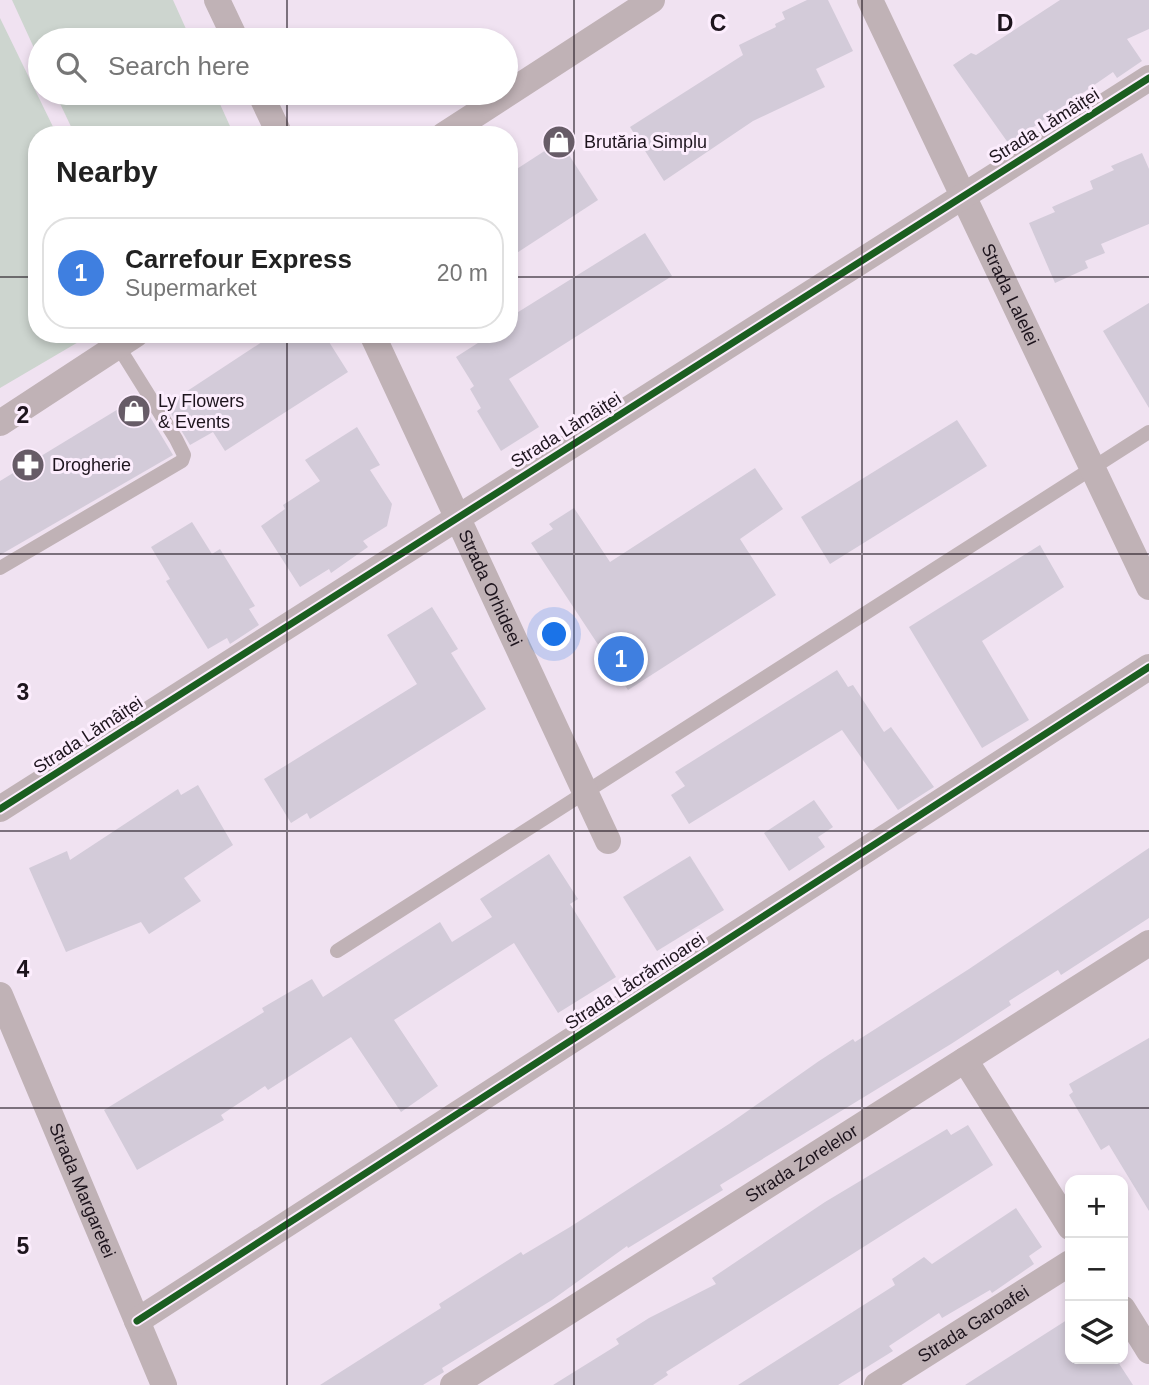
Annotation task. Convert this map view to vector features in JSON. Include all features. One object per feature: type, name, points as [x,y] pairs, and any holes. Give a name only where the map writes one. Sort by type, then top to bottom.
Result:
[{"type":"street","points":[[217,0],[230,28]]},
{"type":"street","points":[[518,87],[652,0]]},
{"type":"street","name":"Strada Lalelei","points":[[870,0],[1149,587]]},
{"type":"street","name":"Strada Lămâiței","points":[[0,809],[1149,78]]},
{"type":"street","points":[[266,105],[276,126]]},
{"type":"street","points":[[458,126],[490,105]]},
{"type":"street","points":[[0,423],[122,343]]},
{"type":"street","name":"Strada Orhideei","points":[[376,343],[608,841]]},
{"type":"street","name":"Strada Lăcrămioarei","points":[[137,1321],[1149,667]]},
{"type":"street","name":"Strada Zorelelor","points":[[453,1385],[1149,943]]},
{"type":"street","name":"Strada Margaretei","points":[[0,995],[164,1385]]},
{"type":"street","points":[[965,1060],[1065,1219]]},
{"type":"street","name":"Strada Garoafei","points":[[877,1385],[1065,1266]]},
{"type":"street","points":[[1128,1317],[1149,1351]]},
{"type":"lane","points":[[0,568],[182,461],[184,455],[128,343]]},
{"type":"lane","points":[[337,951],[1149,432]]},
{"type":"shaded area","points":[[12,0],[173,0],[186,28],[28,28],[28,35]]},
{"type":"shaded area","points":[[0,18],[28,75],[28,105],[42,105],[53,126],[28,126],[28,343],[77,343],[0,388]]},
{"type":"shaded area","points":[[61,105],[220,105],[230,126],[71,126]]},
{"type":"building","points":[[807,0],[828,0],[853,51],[816,69],[825,87],[753,121],[664,181],[630,127],[743,55],[739,45],[776,27],[775,24],[785,19],[782,12]]},
{"type":"building","points":[[1060,0],[1149,0],[1149,29],[1127,39],[1142,61],[1117,78],[1113,72],[1032,128],[1035,132],[1011,147],[953,65],[971,53],[976,55]]},
{"type":"building","points":[[560,141],[598,200],[518,252],[518,168]]},
{"type":"building","points":[[1142,153],[1149,169],[1149,224],[1101,244],[1105,253],[1085,261],[1088,268],[1055,283],[1029,223],[1055,212],[1052,207],[1093,189],[1090,181],[1114,170],[1111,166]]},
{"type":"building","points":[[645,233],[672,276],[509,379],[539,427],[501,451],[477,411],[481,408],[470,389],[474,386],[456,357],[478,343],[518,343],[518,312]]},
{"type":"building","points":[[1149,303],[1149,408],[1103,331]]},
{"type":"building","points":[[260,343],[330,343],[348,372],[225,451],[213,432],[190,445],[166,405]]},
{"type":"building","points":[[138,397],[173,455],[0,555],[0,481]]},
{"type":"building","points":[[957,420],[987,466],[830,564],[801,517]]},
{"type":"building","points":[[357,427],[380,465],[370,470],[392,504],[387,526],[363,541],[368,547],[331,573],[329,569],[300,587],[261,526],[285,509],[283,505],[320,481],[305,460]]},
{"type":"building","points":[[755,468],[783,509],[740,539],[776,595],[628,690],[531,543],[553,529],[549,524],[574,508],[610,562]]},
{"type":"building","points":[[192,522],[212,554],[220,549],[255,606],[249,609],[259,625],[230,644],[227,638],[208,649],[166,581],[170,579],[151,547]]},
{"type":"building","points":[[1040,545],[1064,587],[982,641],[1029,720],[982,748],[909,627]]},
{"type":"building","points":[[432,607],[458,649],[451,653],[486,709],[310,819],[307,813],[291,823],[264,779],[417,684],[387,635]]},
{"type":"building","points":[[837,670],[848,687],[853,685],[884,732],[891,727],[934,787],[898,810],[842,730],[689,824],[671,795],[685,786],[675,772]]},
{"type":"building","points":[[198,785],[233,845],[184,878],[201,901],[149,934],[141,922],[66,952],[29,868],[67,851],[70,860],[178,789],[181,795]]},
{"type":"building","points":[[814,800],[833,827],[818,837],[825,847],[789,871],[764,833]]},
{"type":"building","points":[[1149,848],[1149,918],[1061,975],[1058,970],[1009,1001],[1011,1005],[951,1044],[720,1185],[723,1190],[628,1248],[627,1246],[552,1300],[442,1368],[444,1372],[423,1385],[320,1385],[441,1308],[439,1304],[521,1252],[523,1255],[570,1227],[729,1124],[853,1039],[855,1042],[969,969]]},
{"type":"building","points":[[549,854],[578,899],[570,904],[616,977],[558,1013],[514,943],[394,1020],[438,1086],[401,1112],[351,1037],[268,1090],[265,1086],[221,1115],[224,1120],[137,1170],[104,1110],[264,1012],[262,1008],[312,979],[323,997],[440,922],[452,942],[492,917],[480,899]]},
{"type":"building","points":[[690,856],[724,910],[657,951],[623,897]]},
{"type":"building","points":[[1149,1038],[1149,1211],[1109,1145],[1101,1150],[1069,1095],[1073,1092],[1069,1084]]},
{"type":"building","points":[[968,1125],[993,1165],[666,1372],[668,1375],[653,1385],[553,1385],[619,1344],[616,1339],[649,1318],[716,1284],[712,1278],[825,1202],[947,1129],[951,1135]]},
{"type":"building","points":[[1016,1208],[1042,1247],[1029,1256],[1034,1264],[992,1293],[990,1290],[942,1318],[939,1313],[889,1346],[893,1351],[838,1385],[738,1385],[895,1285],[892,1279],[924,1257],[932,1264]]},
{"type":"building","points":[[1065,1321],[1065,1364],[1119,1364],[1133,1385],[965,1385]]},
{"type":"cycle path","points":[[0,809],[1149,78]]},
{"type":"cycle path","points":[[137,1321],[1149,667]]},
{"type":"place","name":"Brutăria Simplu","points":[[559,142]]},
{"type":"place","name":"Ly Flowers & Events","points":[[134,411]]},
{"type":"place","name":"Drogherie","points":[[28,465]]},
{"type":"place","name":"Carrefour Express","points":[[621,659]]}]
